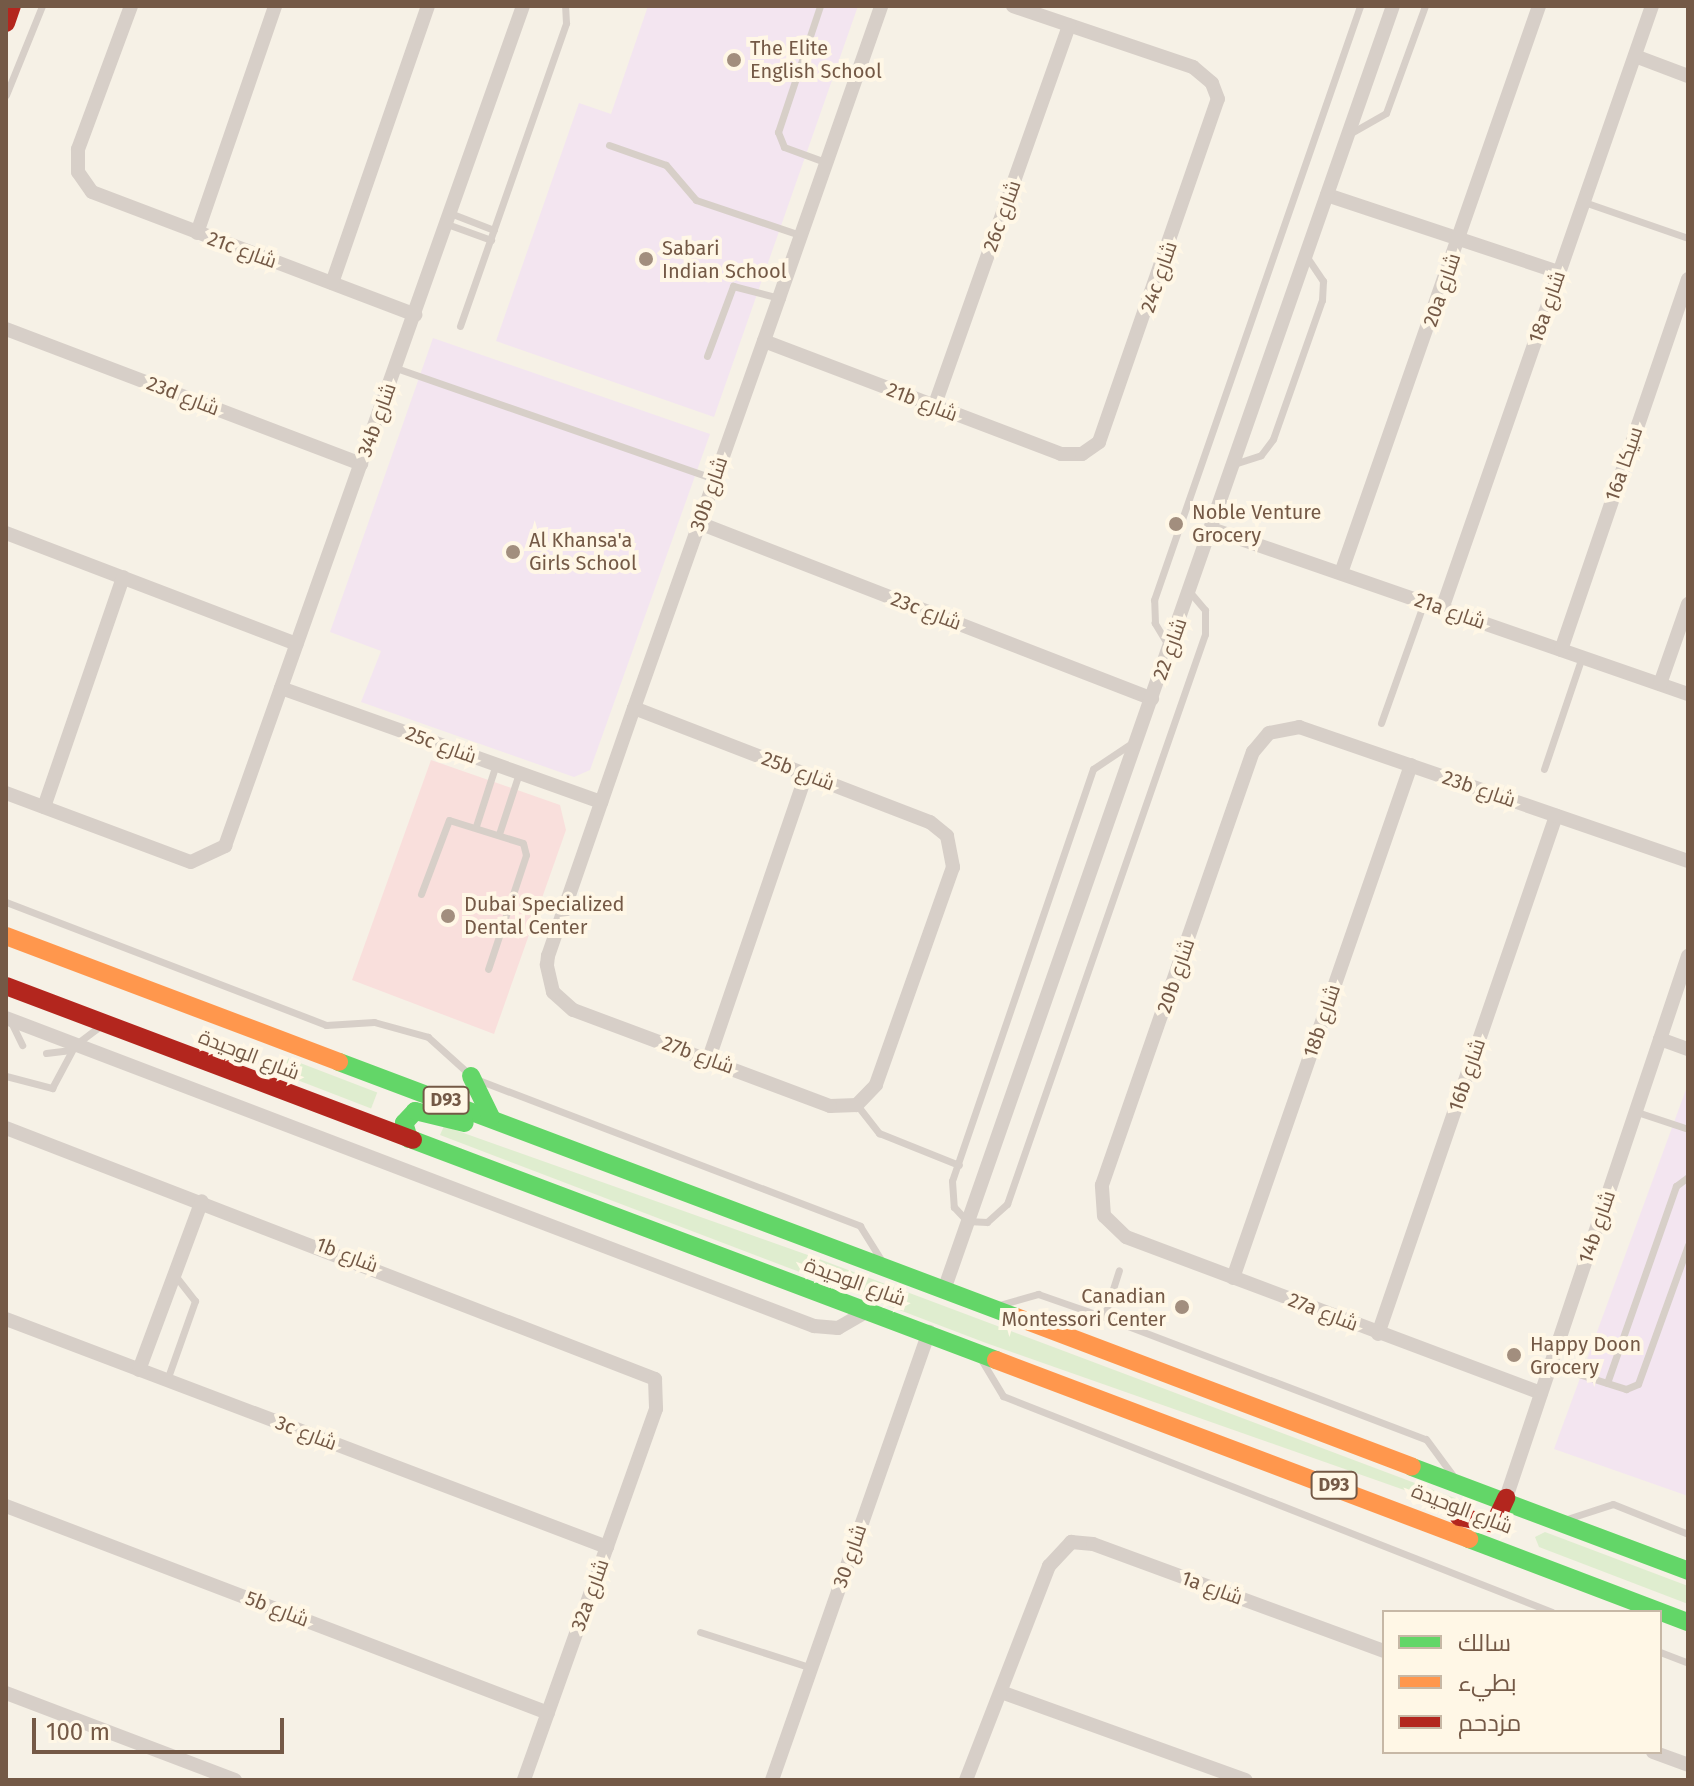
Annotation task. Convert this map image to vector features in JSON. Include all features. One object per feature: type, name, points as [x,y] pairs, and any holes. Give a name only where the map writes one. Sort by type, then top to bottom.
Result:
[{"type":"main road","points":[[6,23],[12,6]]},
{"type":"main road","name":"شارع الوحيدة","points":[[9,940],[491,1117],[885,1269],[1456,1479],[1688,1571]]},
{"type":"main road","name":"شارع الوحيدة","points":[[6,986],[1380,1502],[1657,1610]]},
{"type":"main road","points":[[471,1076],[491,1117]]},
{"type":"main road","points":[[409,1139],[404,1123],[423,1109],[525,1144],[554,1141]]},
{"type":"main road","points":[[1380,1502],[1402,1495],[1487,1526],[1500,1519],[1506,1498]]},
{"type":"main road","name":"شارع الوحيدة","points":[[1662,1612],[1688,1622]]},
{"type":"street","name":"21c شارع","points":[[131,6],[78,149],[78,172],[102,198],[415,315]]},
{"type":"street","points":[[197,233],[275,6]]},
{"type":"street","points":[[332,283],[428,6]]},
{"type":"street","name":"34b شارع","points":[[44,807],[191,862],[216,855],[231,834],[523,6]]},
{"type":"street","name":"30b شارع","points":[[550,984],[548,956],[881,6]]},
{"type":"street","points":[[1013,6],[1069,25]]},
{"type":"street","name":"شارع 22","points":[[944,1290],[1393,6]]},
{"type":"street","name":"20a شارع","points":[[1341,573],[1539,6]]},
{"type":"street","name":"18a شارع","points":[[1442,609],[1652,6]]},
{"type":"street","name":"24c شارع","points":[[1069,25],[1200,71],[1216,90],[1218,107],[1105,433],[1082,454]]},
{"type":"street","name":"26c شارع","points":[[934,407],[1069,25]]},
{"type":"street","points":[[1635,56],[1688,76]]},
{"type":"street","points":[[1327,195],[1559,272]]},
{"type":"street","name":"16a سيكا","points":[[1561,650],[1688,279]]},
{"type":"street","name":"23d شارع","points":[[6,329],[361,464]]},
{"type":"street","name":"21b شارع","points":[[764,341],[1061,454],[1082,454]]},
{"type":"street","name":"23c شارع","points":[[699,523],[1152,699]]},
{"type":"street","name":"21a شارع","points":[[1212,529],[1688,694]]},
{"type":"street","points":[[6,533],[296,644]]},
{"type":"street","points":[[6,793],[44,807],[123,577]]},
{"type":"street","points":[[1660,684],[1688,604]]},
{"type":"street","name":"25c شارع","points":[[281,688],[601,802]]},
{"type":"street","name":"25b شارع","points":[[634,708],[930,822],[952,846],[953,867],[876,1085],[857,1105]]},
{"type":"street","name":"23b شارع","points":[[1269,733],[1299,727],[1688,861]]},
{"type":"street","name":"20b شارع","points":[[1109,1223],[1102,1185],[1253,752],[1269,733]]},
{"type":"street","name":"18b شارع","points":[[1233,1278],[1411,765]]},
{"type":"street","points":[[709,1058],[806,774]]},
{"type":"street","name":"16b شارع","points":[[1378,1334],[1556,816]]},
{"type":"street","name":"14b شارع","points":[[1506,1498],[1688,956]]},
{"type":"street","name":"27b شارع","points":[[550,984],[573,1010],[709,1058],[830,1106],[857,1105]]},
{"type":"street","points":[[7,1019],[73,1047],[814,1326],[838,1328],[869,1310]]},
{"type":"street","points":[[1660,1039],[1688,1049]]},
{"type":"street","name":"1b شارع","points":[[6,1128],[643,1369],[661,1394],[656,1409]]},
{"type":"street","points":[[139,1370],[202,1201]]},
{"type":"street","name":"27a شارع","points":[[1109,1223],[1126,1237],[1541,1393]]},
{"type":"street","name":"3c شارع","points":[[6,1319],[607,1547]]},
{"type":"street","name":"شارع 30","points":[[772,1780],[929,1332]]},
{"type":"street","name":"32a شارع","points":[[524,1780],[656,1409]]},
{"type":"street","name":"5b شارع","points":[[6,1506],[548,1713]]},
{"type":"street","name":"1a شارع","points":[[1001,1692],[1049,1566],[1065,1545],[1083,1541],[1382,1650]]},
{"type":"street","points":[[966,1780],[1001,1692],[1246,1780]]},
{"type":"street","points":[[6,1693],[235,1780]]},
{"type":"street","points":[[1658,1754],[1688,1765]]},
{"type":"lane","points":[[6,95],[42,6]]},
{"type":"lane","points":[[460,326],[566,23],[565,6]]},
{"type":"lane","points":[[820,6],[778,132],[784,147],[826,163]]},
{"type":"lane","points":[[1170,648],[1155,623],[1154,600],[1360,6]]},
{"type":"lane","points":[[1349,134],[1386,113],[1425,6]]},
{"type":"lane","points":[[609,145],[666,165],[696,200],[800,235]]},
{"type":"lane","points":[[1584,202],[1688,238]]},
{"type":"lane","points":[[448,219],[494,230]]},
{"type":"lane","points":[[448,219],[491,240]]},
{"type":"lane","points":[[1234,464],[1261,455],[1273,439],[1322,300],[1323,281],[1306,256]]},
{"type":"lane","points":[[707,356],[733,286],[779,298]]},
{"type":"lane","points":[[396,368],[715,479]]},
{"type":"lane","points":[[1137,740],[1106,754],[1093,769],[959,1165],[951,1198],[967,1221],[995,1218],[1012,1189],[1205,634],[1205,610],[1190,592]]},
{"type":"lane","points":[[1381,723],[1424,602]]},
{"type":"lane","points":[[1544,769],[1582,657]]},
{"type":"lane","points":[[476,826],[496,764]]},
{"type":"lane","points":[[499,834],[519,773]]},
{"type":"lane","points":[[421,894],[446,822],[476,826],[499,834],[526,851],[488,969]]},
{"type":"lane","points":[[6,902],[326,1025],[374,1022],[433,1039],[471,1076],[860,1226],[875,1239],[885,1269]]},
{"type":"lane","points":[[7,1019],[22,1045]]},
{"type":"lane","points":[[6,1076],[45,1091],[73,1047],[104,1023]]},
{"type":"lane","points":[[46,1053],[73,1047]]},
{"type":"lane","points":[[857,1105],[879,1133],[959,1165]]},
{"type":"lane","points":[[1637,1112],[1688,1129]]},
{"type":"lane","points":[[1607,1383],[1676,1186],[1688,1177]]},
{"type":"lane","points":[[1550,1364],[1607,1383],[1633,1388],[1642,1379],[1688,1245]]},
{"type":"lane","points":[[1104,1317],[1119,1270]]},
{"type":"lane","points":[[167,1380],[195,1301],[174,1274]]},
{"type":"lane","points":[[992,1308],[1038,1294],[1104,1317],[1426,1439],[1456,1479]]},
{"type":"lane","points":[[980,1351],[1003,1396],[1547,1610]]},
{"type":"lane","points":[[1564,1521],[1613,1504],[1688,1534]]},
{"type":"lane","points":[[700,1632],[812,1668]]},
{"type":"lane","points":[[1662,1653],[1688,1663]]},
{"type":"shaded area","name":"Sabari Indian School","points":[[648,6],[858,6],[714,417],[496,341],[579,103],[611,114]]},
{"type":"shaded area","name":"Al Khansa'a Girls School","points":[[433,338],[710,434],[590,770],[574,777],[361,702],[381,651],[330,632]]},
{"type":"shaded area","points":[[431,760],[560,805],[566,830],[494,1034],[352,980]]},
{"type":"shaded area","points":[[1688,1084],[1688,1496],[1554,1449]]},
{"type":"green space","points":[[282,1056],[377,1093],[371,1108],[276,1072]]},
{"type":"green space","points":[[444,1126],[819,1259],[1468,1503],[1464,1511],[986,1343],[440,1135]]},
{"type":"green space","points":[[1545,1532],[1688,1586],[1688,1604],[1539,1547],[1535,1537]]},
{"type":"traffic: fast","points":[[339,1062],[1016,1317]]},
{"type":"traffic: fast","points":[[471,1076],[491,1117]]},
{"type":"traffic: fast","points":[[409,1139],[404,1123],[415,1111],[465,1123]]},
{"type":"traffic: fast","points":[[413,1140],[996,1360]]},
{"type":"traffic: fast","points":[[1412,1467],[1688,1571]]},
{"type":"traffic: fast","points":[[1469,1539],[1656,1610]]},
{"type":"traffic: fast","points":[[1662,1612],[1688,1622]]},
{"type":"traffic: slow","points":[[6,936],[339,1062]]},
{"type":"traffic: slow","points":[[1016,1317],[1412,1467]]},
{"type":"traffic: slow","points":[[996,1360],[1469,1539]]},
{"type":"traffic: jam","points":[[6,23],[12,6]]},
{"type":"traffic: jam","points":[[6,986],[413,1140]]},
{"type":"traffic: jam","points":[[1459,1517],[1494,1524],[1506,1498]]},
{"type":"place","name":"The Elite English School","points":[[734,60]]},
{"type":"place","name":"Sabari Indian School","points":[[646,259]]},
{"type":"place","name":"Noble Venture Grocery","points":[[1176,524]]},
{"type":"place","name":"Al Khansa'a Girls School","points":[[513,552]]},
{"type":"place","name":"Dubai Specialized Dental Center","points":[[448,916]]},
{"type":"place","name":"Canadian Montessori Center","points":[[1182,1307]]},
{"type":"place","name":"Happy Doon Grocery","points":[[1514,1355]]}]
